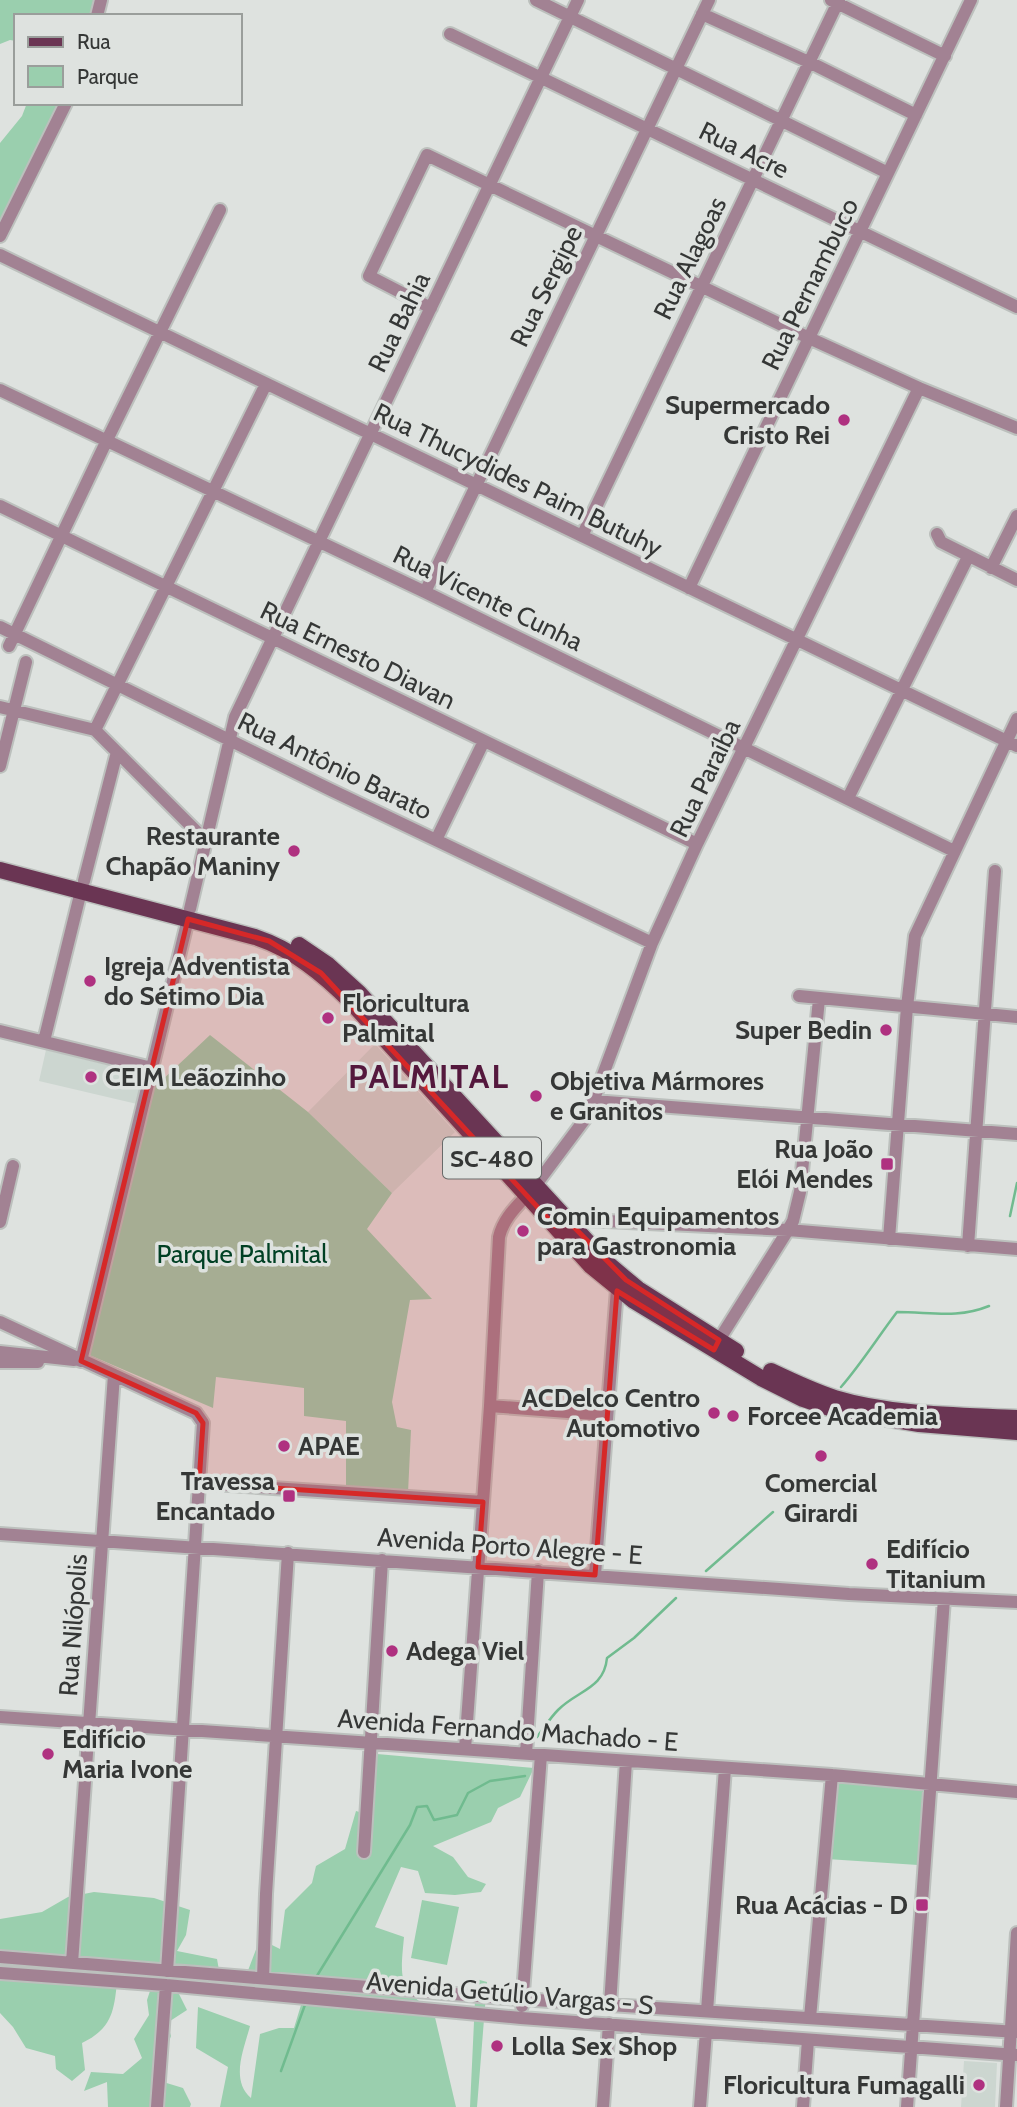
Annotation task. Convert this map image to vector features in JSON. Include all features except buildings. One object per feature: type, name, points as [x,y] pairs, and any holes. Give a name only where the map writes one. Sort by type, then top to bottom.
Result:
[{"type":"main road","name":"SC-480","points":[[0,861],[189,914],[285,949],[321,973],[531,1191],[560,1223],[591,1266],[617,1289],[716,1345],[793,1394],[835,1410],[919,1424],[1017,1432]]},
{"type":"main road","name":"SC-480","points":[[0,870],[83,886]]},
{"type":"main road","name":"SC-480","points":[[560,1223],[626,1280],[716,1345],[787,1379],[838,1399],[881,1407],[1017,1418]]},
{"type":"street","points":[[537,0],[888,173]]},
{"type":"street","name":"Rua Bahia","points":[[81,1361],[235,717],[578,0]]},
{"type":"street","name":"Rua Sergipe","points":[[425,592],[709,0]]},
{"type":"street","name":"Rua Pernambuco","points":[[689,587],[971,0]]},
{"type":"street","points":[[836,1],[945,56]]},
{"type":"street","name":"Rua Alagoas","points":[[582,536],[781,120],[811,63],[836,1]]},
{"type":"street","points":[[702,14],[811,63],[916,115]]},
{"type":"street","name":"Rua Acre","points":[[450,34],[1017,307]]},
{"type":"street","points":[[0,236],[65,105]]},
{"type":"street","points":[[431,308],[369,276],[427,155],[809,338],[919,388],[1017,428]]},
{"type":"street","points":[[12,639],[220,209]]},
{"type":"street","name":"Rua Thucydides Paim Butuhy","points":[[0,255],[1012,743]]},
{"type":"street","points":[[95,730],[266,384]]},
{"type":"street","name":"Rua Paraíba","points":[[464,1749],[501,1227],[588,1115],[652,943],[919,388]]},
{"type":"street","name":"Rua Vicente Cunha","points":[[0,390],[425,592],[954,851]]},
{"type":"street","name":"Rua Ernesto Diavan","points":[[0,506],[697,845]]},
{"type":"street","points":[[991,568],[1017,516]]},
{"type":"street","points":[[937,534],[941,542],[1017,580]]},
{"type":"street","points":[[848,798],[968,557]]},
{"type":"street","name":"Rua Antônio Barato","points":[[0,627],[12,639],[118,685],[652,943]]},
{"type":"street","points":[[0,765],[26,662]]},
{"type":"street","points":[[0,707],[95,730],[206,841]]},
{"type":"street","points":[[889,1239],[915,936],[954,851],[1012,743],[1017,719]]},
{"type":"street","points":[[436,840],[484,741]]},
{"type":"street","points":[[44,1041],[117,752]]},
{"type":"street","points":[[968,1246],[995,871]]},
{"type":"street","points":[[799,996],[1017,1017]]},
{"type":"street","points":[[716,1345],[793,1221],[800,1192],[819,999]]},
{"type":"street","points":[[0,1031],[152,1068]]},
{"type":"street","points":[[594,1101],[1017,1134]]},
{"type":"street","points":[[0,1222],[13,1166]]},
{"type":"street","points":[[560,1223],[788,1230],[1017,1249]]},
{"type":"street","points":[[595,1575],[617,1289]]},
{"type":"street","points":[[0,1322],[196,1413],[203,1423],[167,1970]]},
{"type":"street","points":[[32,1356],[37,1338]]},
{"type":"street","points":[[0,1352],[81,1361]]},
{"type":"street","points":[[0,1362],[81,1361]]},
{"type":"street","name":"Rua Nilópolis","points":[[72,1963],[114,1375]]},
{"type":"street","points":[[490,1406],[607,1415]]},
{"type":"street","points":[[199,1483],[483,1502]]},
{"type":"street","name":"Avenida Porto Alegre - E","points":[[0,1534],[1017,1602]]},
{"type":"street","points":[[263,1978],[288,1553]]},
{"type":"street","points":[[364,1852],[382,1560]]},
{"type":"street","points":[[526,1754],[538,1571]]},
{"type":"street","points":[[906,2107],[944,1599]]},
{"type":"street","name":"Avenida Fernando Machado - E","points":[[0,1717],[832,1774],[1015,1790]]},
{"type":"street","points":[[521,2018],[541,1755]]},
{"type":"street","points":[[610,2005],[626,1761]]},
{"type":"street","points":[[707,2011],[724,1768]]},
{"type":"street","points":[[810,2018],[832,1774]]},
{"type":"street","points":[[1006,2107],[1013,2054],[1017,1933]]},
{"type":"street","name":"Avenida Getúlio Vargas - S","points":[[0,1957],[491,1997],[1013,2032]]},
{"type":"street","name":"Avenida Getúlio Vargas - S","points":[[0,1973],[166,1985],[521,2018],[1013,2054]]},
{"type":"street","points":[[157,2107],[166,1985]]},
{"type":"street","points":[[603,2107],[609,2024]]},
{"type":"street","points":[[700,2107],[706,2032]]},
{"type":"street","points":[[803,2107],[808,2040]]},
{"type":"highlighted area","points":[[188,919],[269,941],[321,973],[555,1226],[566,1219],[626,1280],[719,1340],[714,1350],[617,1291],[595,1575],[478,1567],[483,1502],[199,1483],[203,1423],[196,1413],[81,1361]]},
{"type":"shaded area","points":[[375,1044],[455,1132],[392,1193],[308,1112]]},
{"type":"shaded area","name":"CEIM Leãozinho","points":[[46,1050],[144,1074],[137,1104],[39,1081]]},
{"type":"shaded area","name":"Floricultura Fumagalli","points":[[964,2061],[997,2063],[995,2107],[961,2107]]},
{"type":"green space","points":[[0,0],[95,0],[92,14],[14,14],[14,41],[0,44]]},
{"type":"green space","points":[[26,105],[60,105],[0,225],[0,143],[22,116]]},
{"type":"green space","name":"Parque Palmital","points":[[210,1035],[308,1112],[392,1193],[367,1229],[432,1299],[410,1300],[392,1402],[397,1427],[411,1430],[408,1493],[346,1487],[346,1421],[304,1416],[304,1388],[216,1377],[213,1408],[87,1354],[152,1082],[160,1082]]},
{"type":"green space","points":[[377,1754],[534,1768],[520,1797],[498,1808],[491,1822],[433,1846],[453,1857],[468,1877],[486,1884],[481,1892],[455,1895],[425,1893],[418,1871],[401,1867],[375,1927],[404,1937],[404,1981],[414,1996],[434,2013],[456,2107],[220,2107],[228,2067],[196,2048],[198,2007],[250,2026],[240,2073],[241,2082],[251,2098],[260,2034],[279,2028],[294,2028],[301,2005],[296,1993],[244,1981],[260,1939],[280,1949],[285,1910],[312,1883],[316,1866],[345,1849],[356,1811],[366,1814]]},
{"type":"green space","points":[[833,1782],[924,1788],[918,1865],[827,1859]]},
{"type":"green space","points":[[94,1892],[154,1898],[190,1910],[186,1935],[177,1951],[217,1959],[220,1976],[181,1975],[174,1984],[187,2010],[167,2023],[171,2036],[162,2059],[160,2081],[183,2088],[190,2107],[108,2107],[107,2082],[84,2091],[91,2072],[123,2074],[142,2058],[134,2039],[149,2015],[147,2000],[150,1991],[131,1973],[118,1974],[111,2015],[101,2030],[82,2043],[85,2070],[72,2081],[56,2069],[55,2056],[26,2048],[0,2013],[0,1919],[42,1912],[68,1897]]},
{"type":"green space","points":[[422,1900],[459,1907],[447,1965],[411,1958]]},
{"type":"green space","points":[[476,1979],[487,1982],[477,2107],[470,2107]]},
{"type":"waterway","points":[[1010,1216],[1017,1183]]},
{"type":"waterway","points":[[841,1387],[897,1312],[955,1314],[989,1306]]},
{"type":"waterway","points":[[706,1571],[773,1512]]},
{"type":"waterway","points":[[537,1737],[558,1710],[595,1683],[605,1668],[607,1658],[634,1638],[676,1598]]},
{"type":"waterway","points":[[315,1979],[410,1825],[417,1807],[427,1806],[434,1820],[457,1815],[468,1793],[490,1781],[525,1776]]},
{"type":"waterway","points":[[281,2071],[306,2002]]},
{"type":"place","name":"Supermercado Cristo Rei","points":[[844,420]]},
{"type":"place","name":"Restaurante Chapão Maniny","points":[[294,851]]},
{"type":"place","name":"Igreja Adventista do Sétimo Dia","points":[[90,981]]},
{"type":"place","name":"Floricultura Palmital","points":[[328,1018]]},
{"type":"place","name":"Super Bedin","points":[[886,1030]]},
{"type":"place","name":"CEIM Leãozinho","points":[[91,1077]]},
{"type":"place","name":"Objetiva Mármores e Granitos","points":[[536,1096]]},
{"type":"place","name":"Rua João Elói Mendes","points":[[887,1164]]},
{"type":"place","name":"Comin Equipamentos para Gastronomia","points":[[523,1231]]},
{"type":"place","name":"ACDelco Centro Automotivo","points":[[714,1413]]},
{"type":"place","name":"Forcee Academia","points":[[733,1416]]},
{"type":"place","name":"APAE","points":[[284,1446]]},
{"type":"place","name":"Comercial Girardi","points":[[821,1456]]},
{"type":"place","name":"Travessa Encantado","points":[[289,1496]]},
{"type":"place","name":"Edifício Titanium","points":[[872,1564]]},
{"type":"place","name":"Adega Viel","points":[[392,1651]]},
{"type":"place","name":"Edifício Maria Ivone","points":[[48,1754]]},
{"type":"place","name":"Rua Acácias - D","points":[[922,1905]]},
{"type":"place","name":"Lolla Sex Shop","points":[[497,2046]]},
{"type":"place","name":"Floricultura Fumagalli","points":[[979,2085]]},
{"type":"district","name":"PALMITAL","points":[[429,1076]]}]
